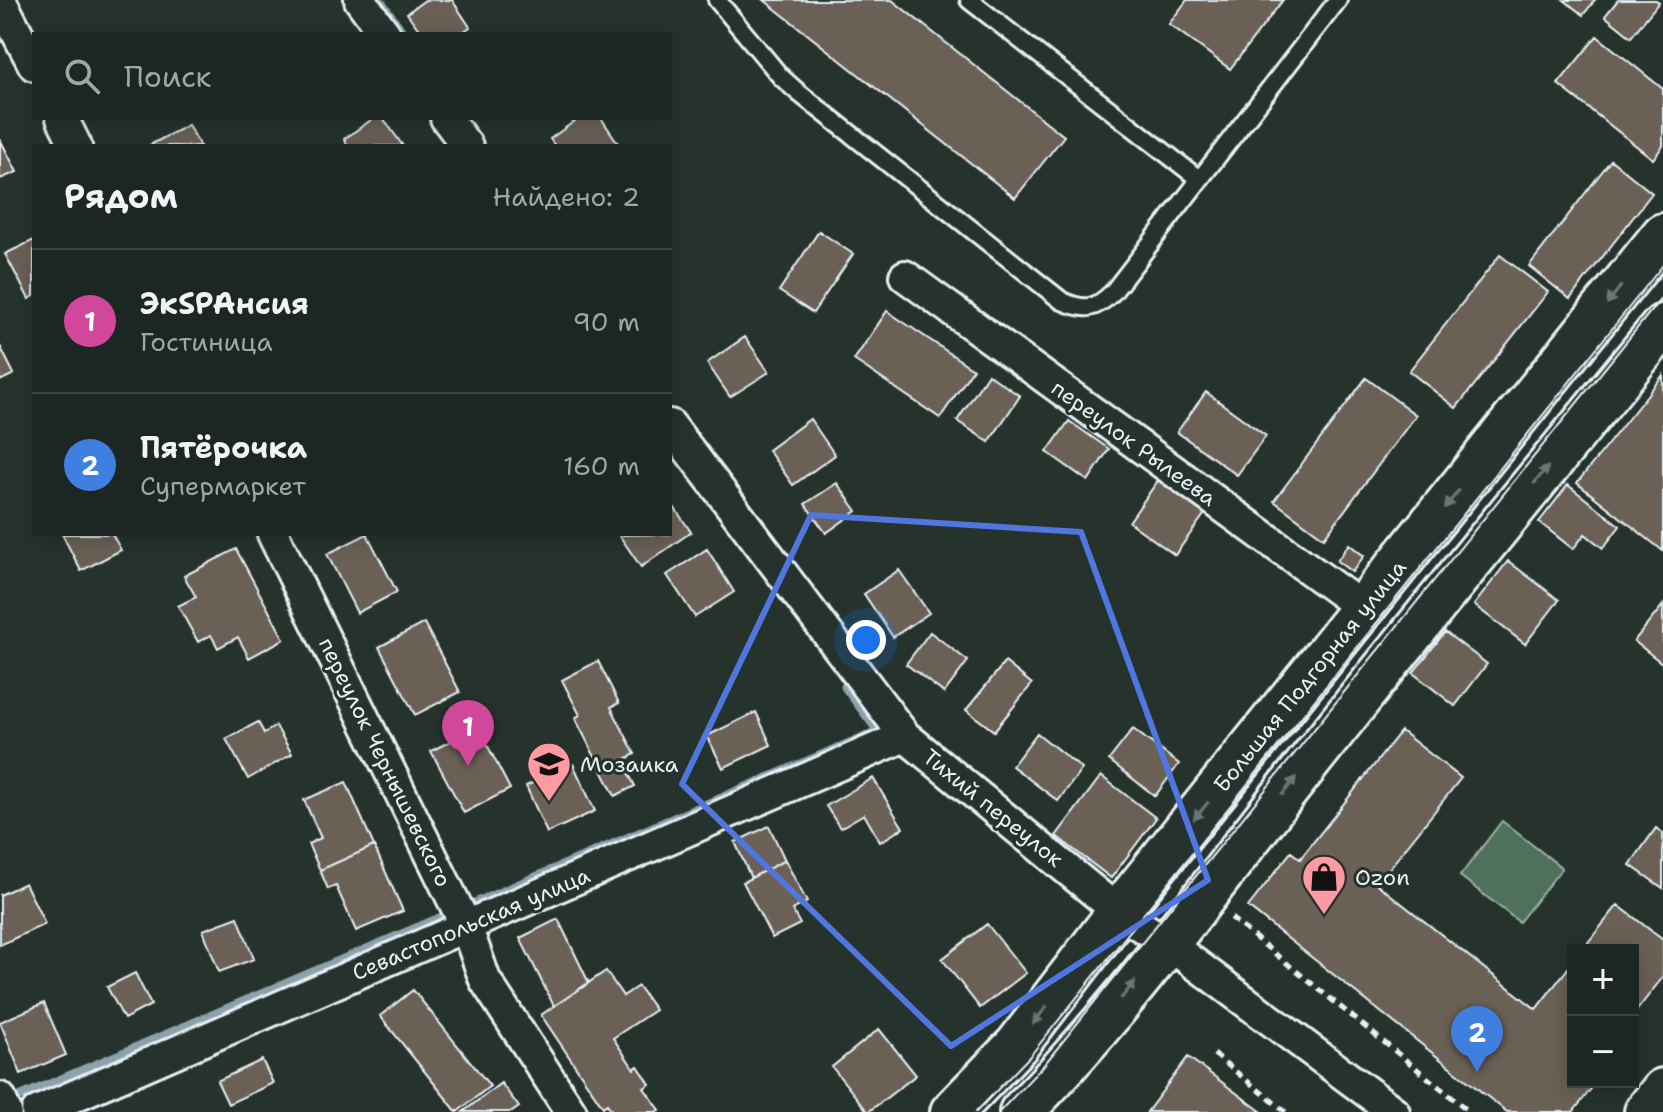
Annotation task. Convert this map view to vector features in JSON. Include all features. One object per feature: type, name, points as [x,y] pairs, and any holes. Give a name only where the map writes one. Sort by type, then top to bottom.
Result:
[{"type":"main road","name":"Большая Подгорная улица","points":[[952,1112],[1017,1045],[1119,912],[1663,235]]},
{"type":"main road","points":[[1021,1112],[1056,1078],[1167,943],[1405,640],[1663,326]]},
{"type":"main road","points":[[1646,1112],[1663,1090]]},
{"type":"street","points":[[0,0],[32,61]]},
{"type":"street","points":[[360,0],[384,32]]},
{"type":"street","points":[[63,120],[75,144]]},
{"type":"street","points":[[448,120],[466,144]]},
{"type":"street","name":"переулок Рылеева","points":[[905,276],[1364,609]]},
{"type":"street","name":"Тихий переулок","points":[[672,428],[905,736],[1119,912],[1167,943],[1394,1112]]},
{"type":"street","name":"переулок Чернышевского","points":[[274,536],[466,926],[485,980],[571,1112]]},
{"type":"street","name":"Севастопольская улица","points":[[37,1112],[905,736]]},
{"type":"street","points":[[0,1098],[6,1112]]},
{"type":"lane","points":[[717,0],[766,60],[799,93],[1062,301],[1082,310],[1100,306],[1113,292],[1338,0]]},
{"type":"lane","points":[[969,0],[1199,179]]},
{"type":"path","points":[[1203,895],[1470,1112]]},
{"type":"path","points":[[1214,1054],[1286,1112]]},
{"type":"highlighted area","points":[[811,515],[1081,532],[1208,880],[951,1046],[682,784]]},
{"type":"green space","points":[[1502,821],[1562,868],[1519,922],[1460,876]]},
{"type":"building","points":[[425,0],[452,0],[470,27],[463,32],[421,32],[407,13]]},
{"type":"building","points":[[764,0],[892,0],[1064,136],[1015,198]]},
{"type":"building","points":[[1187,0],[1283,0],[1230,69],[1169,24]]},
{"type":"building","points":[[1564,0],[1595,0],[1583,15]]},
{"type":"building","points":[[1618,0],[1659,2],[1631,37],[1605,16]]},
{"type":"building","points":[[1597,36],[1663,89],[1663,146],[1653,159],[1558,84]]},
{"type":"building","points":[[371,120],[384,120],[402,144],[347,144],[344,139]]},
{"type":"building","points":[[576,120],[602,120],[619,144],[554,144],[550,139]]},
{"type":"building","points":[[188,125],[199,144],[152,144]]},
{"type":"building","points":[[0,139],[17,172],[0,179]]},
{"type":"building","points":[[1611,160],[1652,193],[1570,299],[1529,266]]},
{"type":"building","points":[[819,231],[853,254],[813,313],[779,291]]},
{"type":"building","points":[[32,241],[32,297],[29,299],[5,254]]},
{"type":"building","points":[[1500,255],[1548,292],[1456,408],[1409,371]]},
{"type":"building","points":[[887,311],[973,369],[940,418],[854,360]]},
{"type":"building","points":[[745,337],[769,372],[730,397],[707,363]]},
{"type":"building","points":[[0,346],[14,374],[0,381]]},
{"type":"building","points":[[988,374],[1020,396],[989,442],[957,421]]},
{"type":"building","points":[[1663,375],[1663,551],[1577,483]]},
{"type":"building","points":[[1366,378],[1416,415],[1324,538],[1274,501]]},
{"type":"building","points":[[1206,392],[1266,436],[1237,475],[1177,432]]},
{"type":"building","points":[[810,419],[835,455],[793,485],[768,450]]},
{"type":"building","points":[[1069,421],[1109,449],[1088,481],[1047,452]]},
{"type":"building","points":[[1159,479],[1206,512],[1175,555],[1129,522]]},
{"type":"building","points":[[837,483],[857,511],[826,533],[805,504]]},
{"type":"building","points":[[1568,485],[1620,526],[1603,548],[1585,534],[1573,549],[1539,522]]},
{"type":"building","points":[[672,504],[691,532],[641,567],[620,536],[672,536]]},
{"type":"building","points":[[63,536],[113,536],[121,550],[81,571]]},
{"type":"building","points":[[368,536],[397,592],[357,613],[327,554]]},
{"type":"building","points":[[1349,544],[1364,556],[1352,572],[1337,561]]},
{"type":"building","points":[[236,549],[284,639],[249,658],[238,637],[218,648],[211,635],[198,642],[178,606],[196,597],[184,576]]},
{"type":"building","points":[[707,549],[734,592],[695,617],[667,575]]},
{"type":"building","points":[[1508,561],[1559,600],[1525,644],[1474,605]]},
{"type":"building","points":[[899,570],[929,613],[893,637],[864,594]]},
{"type":"building","points":[[1663,605],[1663,664],[1634,641]]},
{"type":"building","points":[[424,623],[460,692],[415,715],[379,647]]},
{"type":"building","points":[[930,632],[968,661],[944,693],[906,664]]},
{"type":"building","points":[[1445,632],[1487,664],[1455,706],[1413,673]]},
{"type":"building","points":[[598,661],[619,703],[611,707],[635,754],[622,761],[635,786],[615,796],[575,718],[580,715],[562,680]]},
{"type":"building","points":[[1005,662],[1032,684],[994,731],[966,710]]},
{"type":"building","points":[[756,712],[771,745],[723,768],[707,736]]},
{"type":"building","points":[[258,722],[264,733],[276,726],[292,754],[248,779],[226,739]]},
{"type":"building","points":[[478,727],[510,789],[464,813],[431,751]]},
{"type":"building","points":[[1133,729],[1179,764],[1155,796],[1109,760]]},
{"type":"building","points":[[1401,731],[1461,778],[1377,884],[1536,1009],[1567,970],[1567,1088],[1591,1089],[1573,1112],[1507,1112],[1248,907],[1291,852],[1300,859]]},
{"type":"building","points":[[1037,733],[1082,769],[1058,801],[1012,766]]},
{"type":"building","points":[[573,764],[595,811],[547,833],[526,786]]},
{"type":"building","points":[[1101,776],[1156,818],[1111,878],[1056,836]]},
{"type":"building","points":[[873,778],[903,828],[880,842],[864,814],[840,828],[826,806]]},
{"type":"building","points":[[346,782],[374,846],[320,870],[308,844],[321,838],[304,800]]},
{"type":"building","points":[[769,826],[785,860],[751,878],[735,842]]},
{"type":"building","points":[[1656,828],[1663,833],[1663,888],[1630,865]]},
{"type":"building","points":[[374,846],[403,911],[356,931],[336,886],[328,889],[320,870]]},
{"type":"building","points":[[785,860],[807,902],[792,910],[800,924],[772,938],[743,882]]},
{"type":"building","points":[[25,883],[45,924],[0,945],[0,895]]},
{"type":"building","points":[[1618,905],[1663,940],[1663,977],[1639,1007],[1639,944],[1587,944]]},
{"type":"building","points":[[238,917],[254,959],[219,972],[203,930]]},
{"type":"building","points":[[558,919],[589,983],[554,1006],[520,938]]},
{"type":"building","points":[[987,924],[1026,973],[980,1008],[942,959]]},
{"type":"building","points":[[606,971],[623,996],[638,986],[655,1010],[613,1038],[634,1069],[638,1066],[650,1084],[644,1088],[660,1110],[656,1112],[613,1112],[607,1104],[603,1107],[541,1015]]},
{"type":"building","points":[[135,973],[151,1005],[124,1019],[107,987]]},
{"type":"building","points":[[413,990],[490,1086],[457,1112],[380,1016]]},
{"type":"building","points":[[44,1003],[66,1055],[21,1074],[0,1022]]},
{"type":"building","points":[[879,1029],[916,1075],[868,1112],[832,1067]]},
{"type":"building","points":[[1188,1057],[1262,1112],[1147,1112]]},
{"type":"building","points":[[262,1060],[273,1083],[228,1104],[217,1081]]},
{"type":"building","points":[[501,1083],[519,1107],[512,1112],[463,1112]]},
{"type":"waterway","points":[[380,0],[403,32]]},
{"type":"waterway","points":[[17,1098],[878,731],[845,687],[850,675]]},
{"type":"tram line","points":[[976,1112],[1030,1056],[1663,265]]},
{"type":"tram line","points":[[999,1112],[1043,1066],[1663,296]]},
{"type":"place","name":"ЭкSPAнсия","points":[[468,766]]},
{"type":"place","name":"Мозаика","points":[[549,803]]},
{"type":"place","name":"Ozon","points":[[1324,916]]},
{"type":"place","name":"Пятёрочка","points":[[1477,1072]]}]
